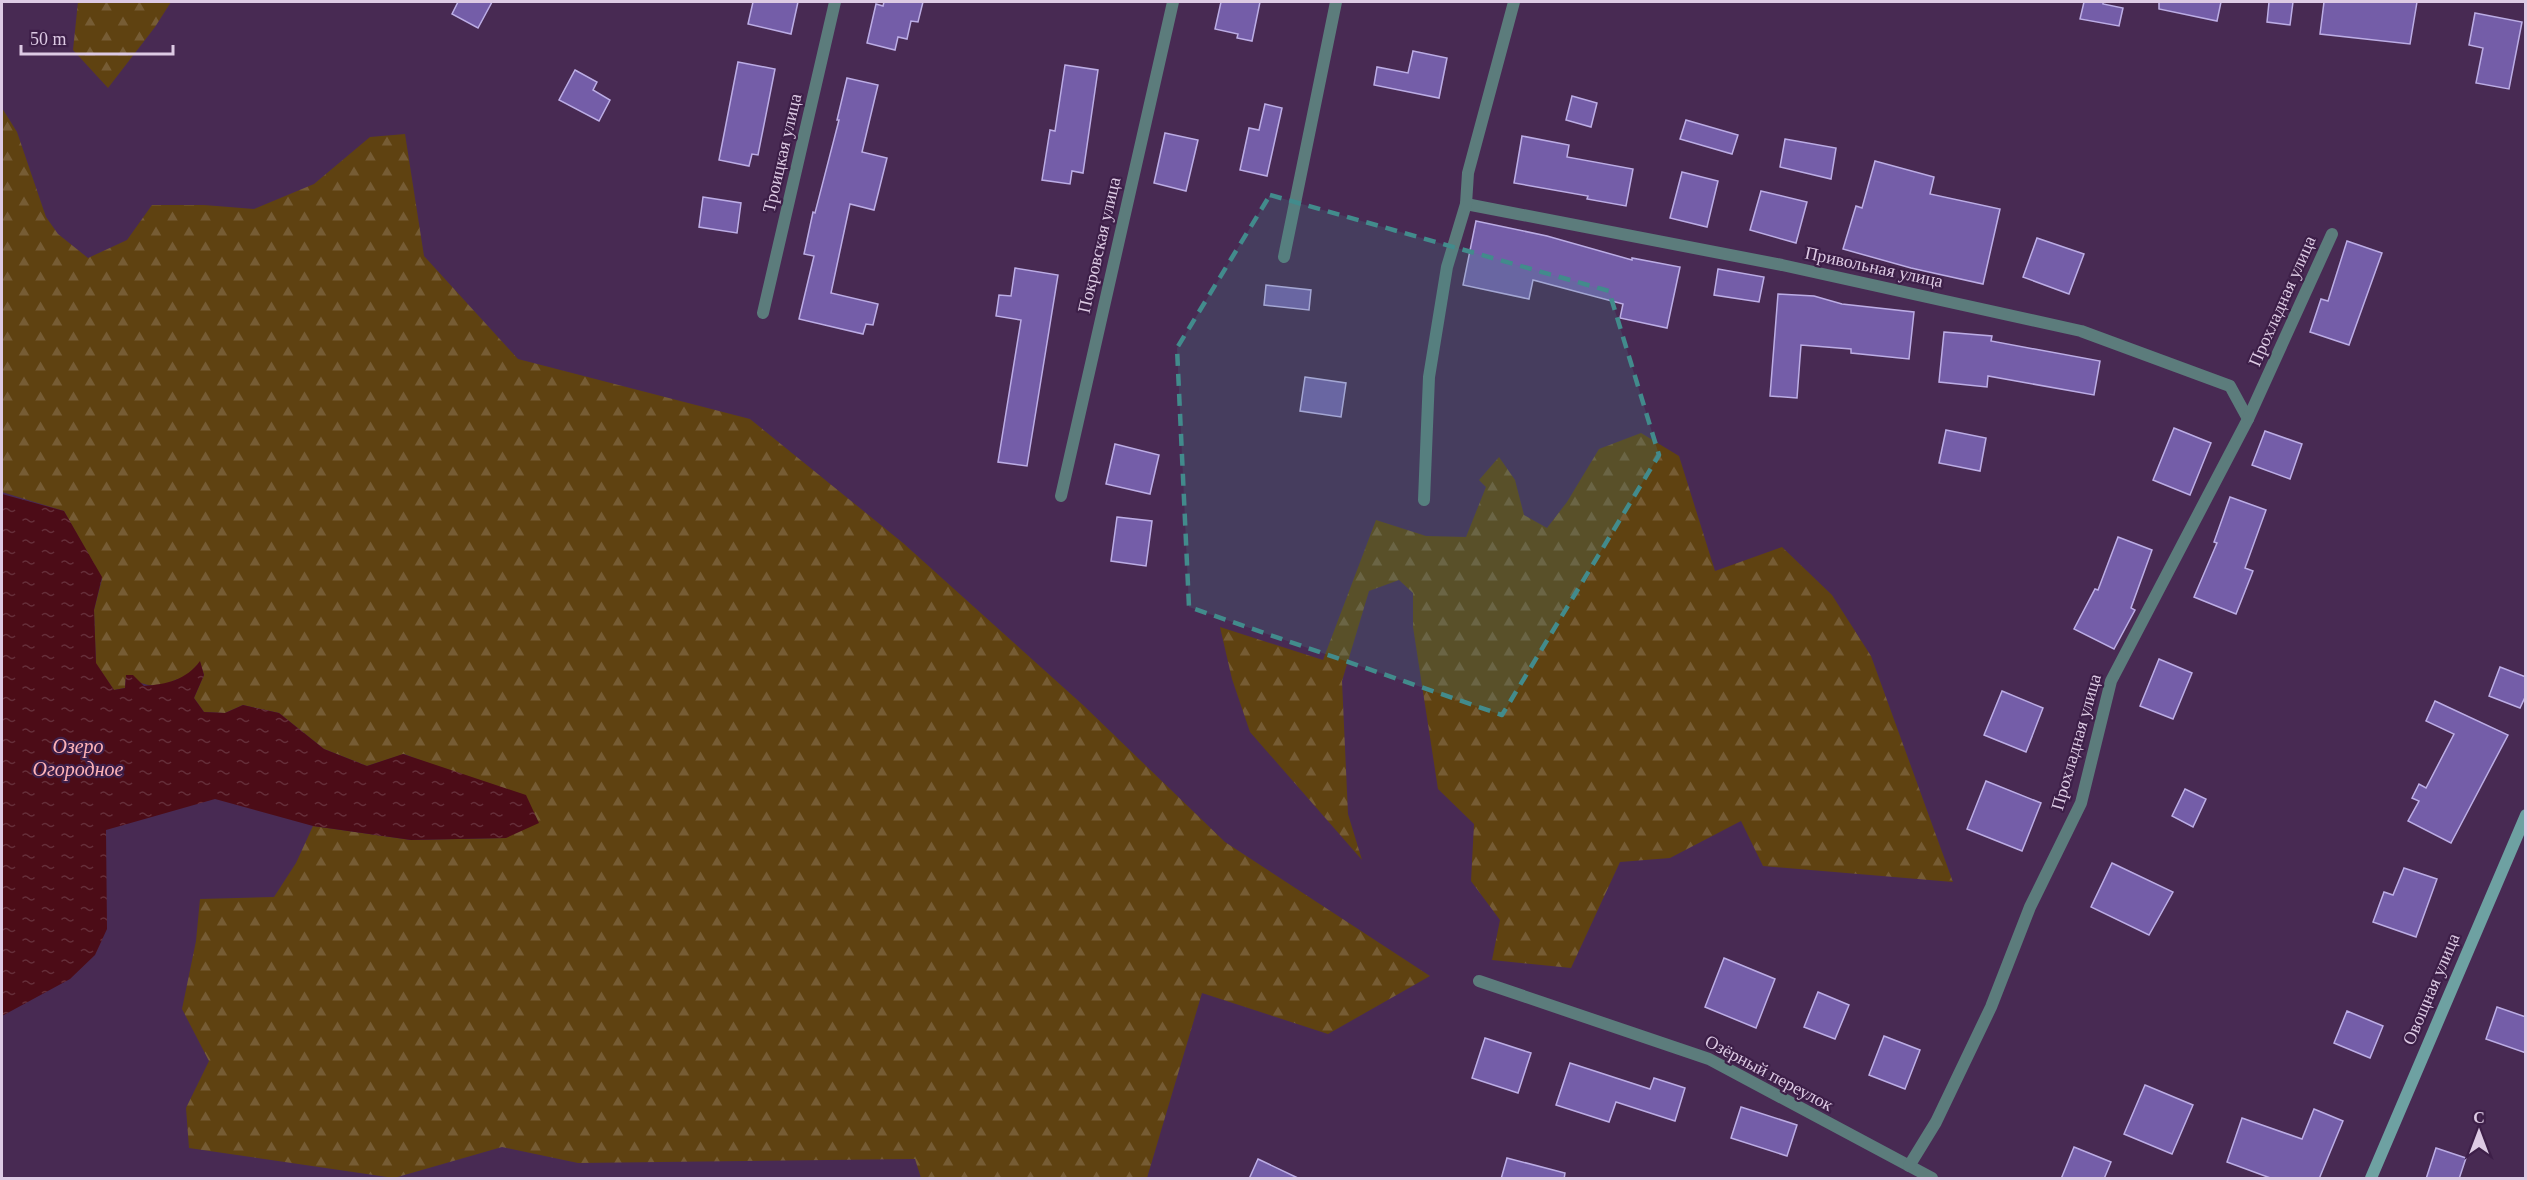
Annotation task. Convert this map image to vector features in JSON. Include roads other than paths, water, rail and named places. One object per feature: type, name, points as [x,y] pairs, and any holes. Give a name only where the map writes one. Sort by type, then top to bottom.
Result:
[{"type":"street","name":"Троицкая улица","points":[[763,313],[835,2]]},
{"type":"street","name":"Покровская улица","points":[[1061,496],[1173,2]]},
{"type":"street","points":[[1284,257],[1336,2]]},
{"type":"street","points":[[1424,500],[1429,377],[1447,267],[1466,204],[1468,173],[1514,2]]},
{"type":"street","name":"Привольная улица","points":[[1466,204],[1782,266],[2081,331],[2230,387],[2248,419]]},
{"type":"street","name":"Прохладная улица","points":[[1909,1166],[1936,1122],[1991,1007],[2031,907],[2081,803],[2111,681],[2248,419],[2332,234]]},
{"type":"street","name":"Овощная улица","points":[[2371,1179],[2526,815]]},
{"type":"street","name":"Озёрный переулок","points":[[1479,981],[1709,1059],[1932,1179]]},
{"type":"water","name":"Озеро Огородное","points":[[2,494],[64,511],[102,577],[94,610],[96,663],[114,690],[125,688],[126,675],[133,675],[144,686],[160,684],[189,673],[200,661],[204,675],[194,698],[204,712],[225,713],[243,705],[279,713],[324,749],[367,766],[403,754],[526,795],[539,823],[506,838],[411,840],[313,826],[215,799],[106,830],[107,929],[95,955],[70,979],[2,1016]]}]
